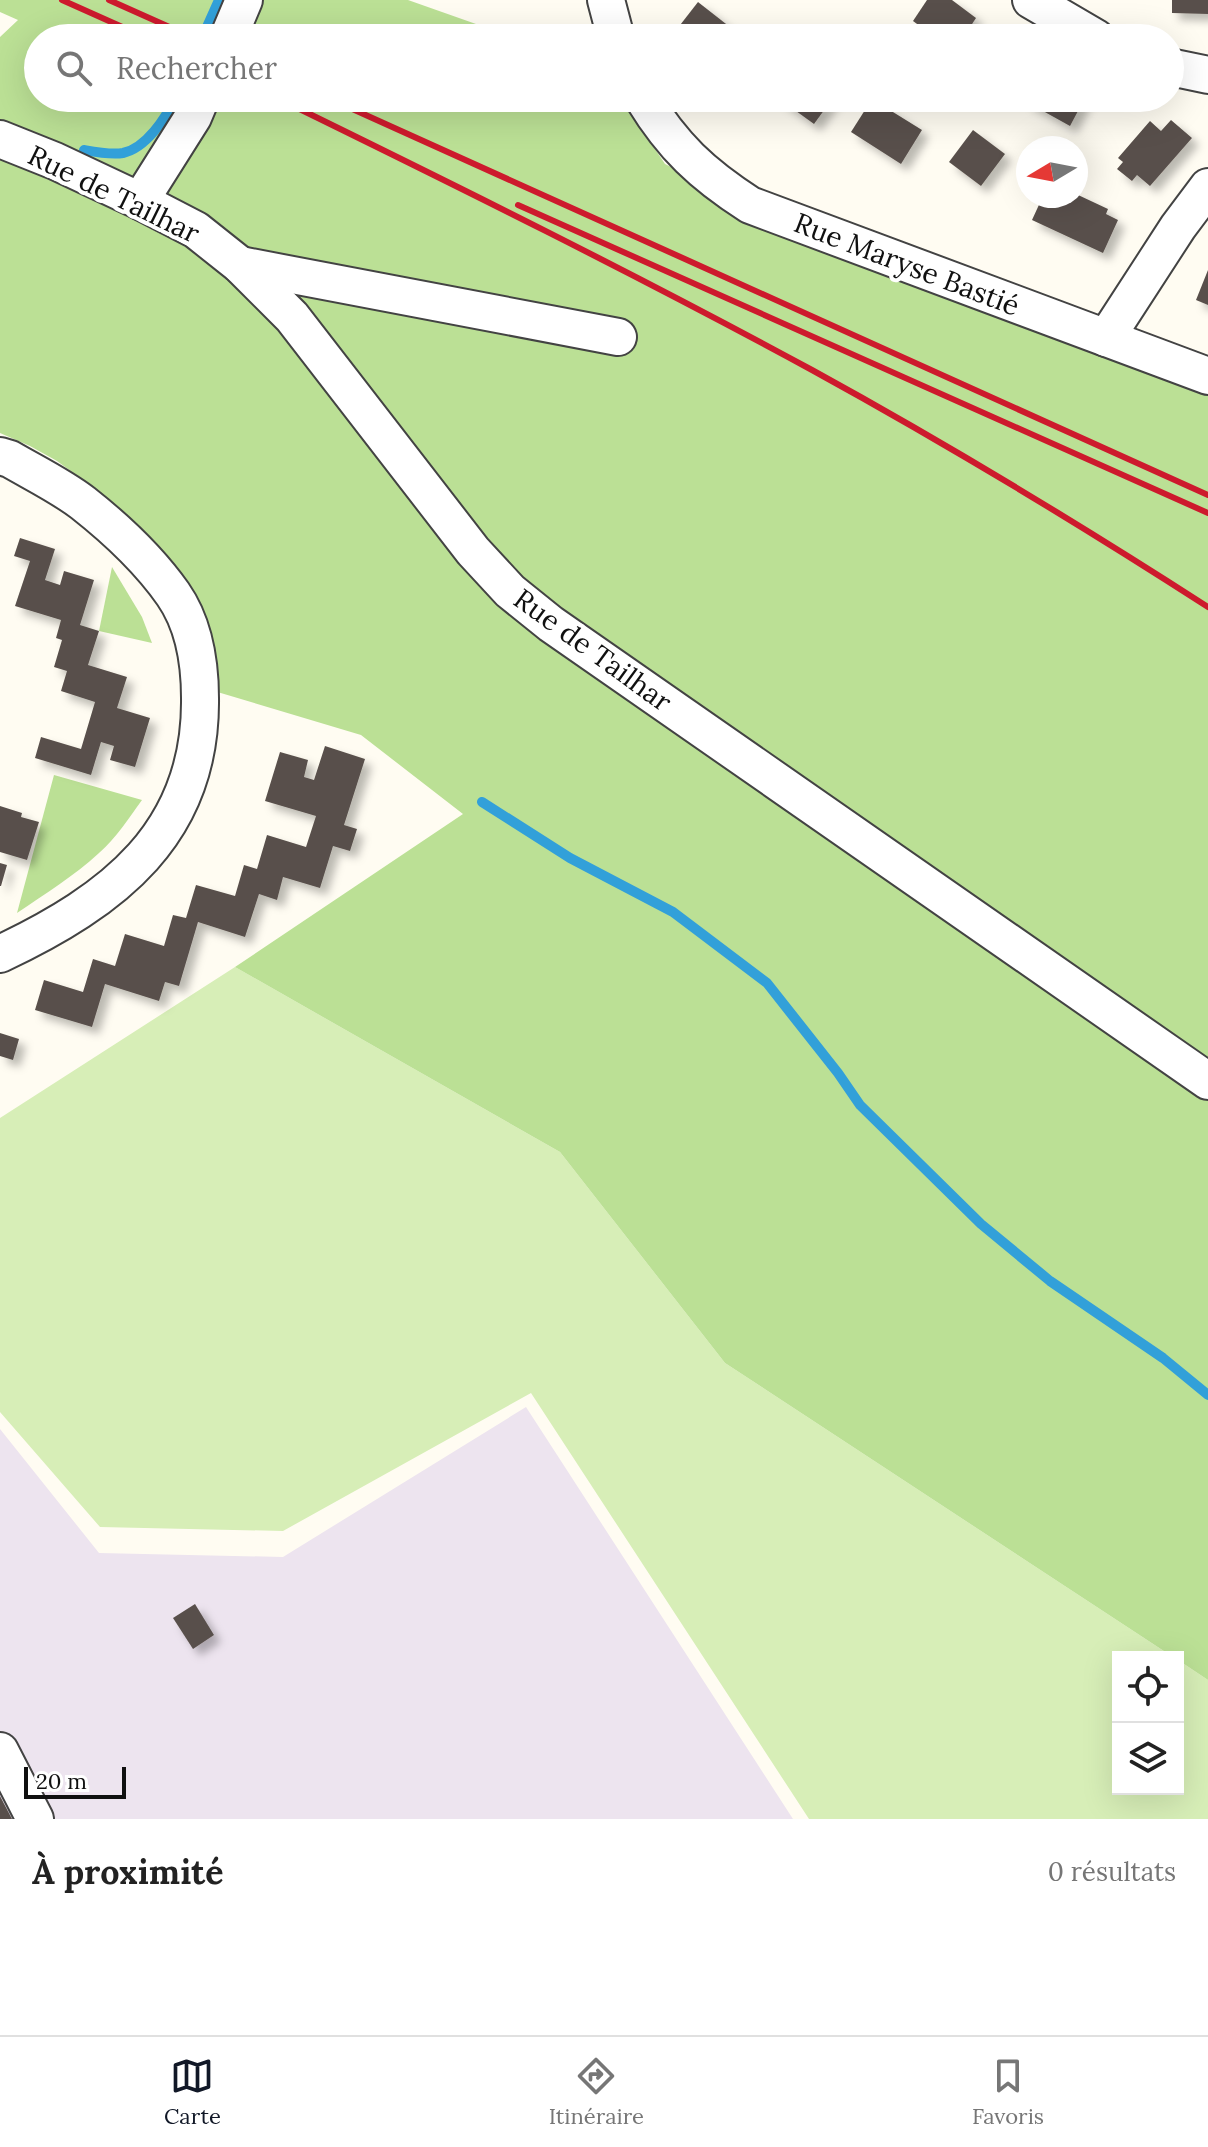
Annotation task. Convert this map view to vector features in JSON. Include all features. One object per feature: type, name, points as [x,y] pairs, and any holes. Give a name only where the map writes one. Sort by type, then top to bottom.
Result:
[{"type":"street","points":[[234,24],[244,0]]},
{"type":"street","points":[[606,0],[612,24]]},
{"type":"street","points":[[1031,0],[1072,24]]},
{"type":"street","points":[[1184,70],[1208,75]]},
{"type":"street","points":[[140,201],[195,112]]},
{"type":"street","name":"Rue Maryse Bastié","points":[[652,112],[669,137],[697,167],[750,205],[1208,376]]},
{"type":"street","name":"Rue de Tailhar","points":[[0,139],[55,161],[196,230],[240,265],[292,317],[473,551],[510,591],[551,624],[1208,1081]]},
{"type":"street","points":[[1106,338],[1178,227],[1208,187]]},
{"type":"street","points":[[240,265],[618,337]]},
{"type":"street","points":[[0,456],[82,502],[141,555],[174,595],[188,621],[196,647],[200,718],[197,747],[186,787],[167,826],[153,846],[131,871],[95,902],[0,954]]},
{"type":"street","points":[[0,1751],[35,1819]]},
{"type":"shaded area","points":[[526,1407],[793,1819],[0,1819],[0,1429],[99,1553],[283,1557]]},
{"type":"green space","points":[[0,0],[408,0],[476,24],[24,24],[24,112],[630,112],[665,164],[750,205],[1208,376],[1208,1680],[1184,1664],[1184,1651],[1164,1651],[725,1363],[560,1152],[235,967],[463,814],[361,735],[204,688],[135,533],[87,483],[57,461],[0,433],[0,37],[18,20],[0,12]]},
{"type":"green space","points":[[112,567],[142,617],[152,643],[99,631]]},
{"type":"green space","points":[[54,775],[142,800],[99,853],[17,913]]},
{"type":"green space","points":[[235,967],[560,1152],[725,1363],[1164,1651],[1112,1651],[1112,1795],[1184,1795],[1184,1664],[1208,1680],[1208,1819],[809,1819],[531,1393],[283,1531],[100,1527],[0,1412],[0,1118]]},
{"type":"building","points":[[927,0],[952,0],[976,18],[972,24],[917,24],[913,21]]},
{"type":"building","points":[[1172,0],[1208,0],[1208,14],[1172,13]]},
{"type":"building","points":[[698,2],[726,24],[681,24]]},
{"type":"building","points":[[797,112],[823,112],[814,124]]},
{"type":"building","points":[[864,112],[893,112],[922,130],[901,164],[851,132]]},
{"type":"building","points":[[1045,112],[1078,112],[1070,126]]},
{"type":"building","points":[[1171,120],[1192,138],[1150,186],[1137,175],[1132,181],[1117,169],[1123,162],[1118,158],[1150,121],[1161,131]]},
{"type":"building","points":[[973,130],[1005,154],[981,186],[949,162]]},
{"type":"building","points":[[1088,200],[1108,209],[1106,214],[1118,220],[1103,253],[1032,220],[1038,208],[1088,208]]},
{"type":"building","points":[[1208,270],[1208,305],[1196,300]]},
{"type":"building","points":[[20,538],[55,549],[45,580],[60,585],[64,571],[94,580],[80,625],[99,631],[88,665],[127,677],[117,708],[150,718],[135,767],[110,760],[114,746],[101,742],[91,775],[35,758],[41,737],[81,749],[95,702],[61,691],[67,671],[54,667],[62,640],[56,638],[61,620],[15,606],[30,561],[14,556]]},
{"type":"building","points":[[325,746],[365,759],[344,825],[357,829],[350,851],[333,846],[320,888],[283,877],[277,900],[259,894],[245,937],[198,922],[179,986],[165,982],[159,1001],[105,984],[92,1027],[35,1010],[44,980],[83,992],[93,959],[115,966],[125,934],[164,946],[173,915],[186,918],[196,885],[235,896],[244,865],[257,869],[267,835],[306,847],[316,816],[265,801],[280,752],[308,760],[304,777],[314,780]]},
{"type":"building","points":[[0,806],[39,822],[27,860],[0,852]]},
{"type":"building","points":[[0,863],[7,865],[1,886],[0,886]]},
{"type":"building","points":[[0,1033],[19,1039],[13,1060],[0,1056]]},
{"type":"building","points":[[195,1604],[214,1635],[193,1649],[173,1618]]},
{"type":"building","points":[[0,1796],[12,1819],[0,1819]]},
{"type":"waterway","points":[[208,24],[219,0]]},
{"type":"waterway","points":[[84,150],[113,154],[131,150],[154,131],[167,112]]},
{"type":"waterway","points":[[482,802],[570,858],[673,912],[767,983],[860,1105],[981,1224],[1050,1281],[1163,1358],[1208,1395]]},
{"type":"railway","points":[[62,0],[116,24]]},
{"type":"railway","points":[[109,0],[163,24]]},
{"type":"railway","points":[[305,112],[546,231],[812,370],[1012,485],[1208,607]]},
{"type":"railway","points":[[359,112],[1208,495]]},
{"type":"railway","points":[[518,205],[1208,513]]}]
